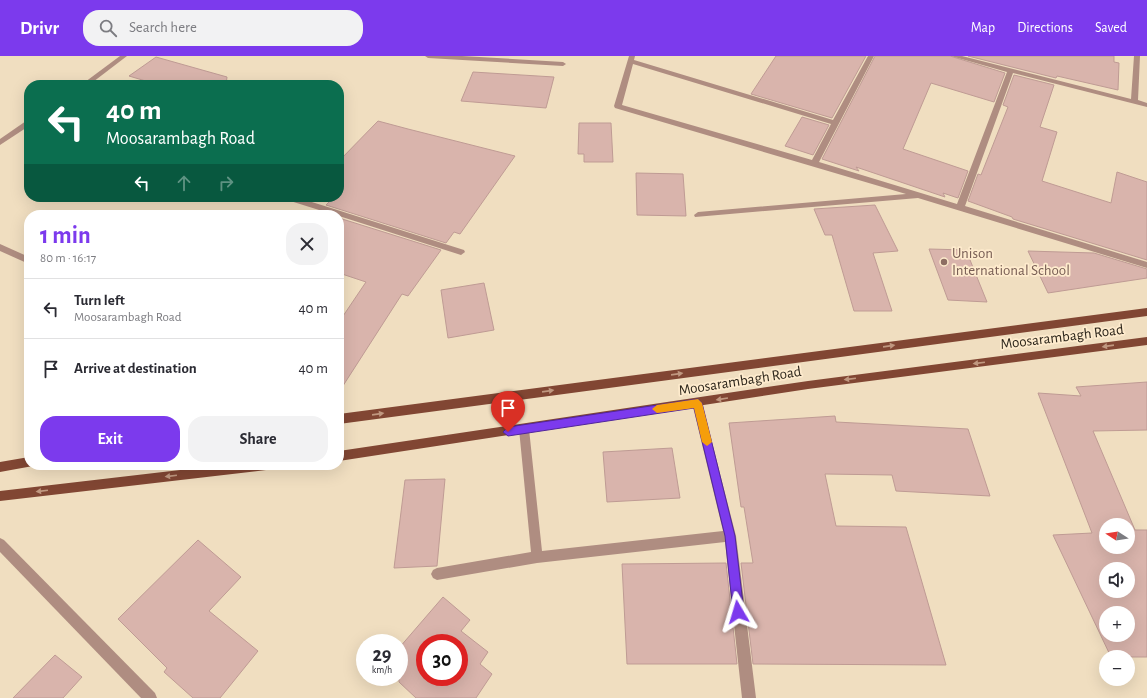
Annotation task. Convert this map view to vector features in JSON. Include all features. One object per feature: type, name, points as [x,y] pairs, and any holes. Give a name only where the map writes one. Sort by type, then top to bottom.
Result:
[{"type":"main road","name":"Moosarambagh Road","points":[[344,418],[1147,312]]},
{"type":"main road","name":"Moosarambagh Road","points":[[344,455],[698,403],[808,385],[1147,341]]},
{"type":"main road","points":[[0,466],[24,463]]},
{"type":"main road","points":[[0,496],[223,470]]},
{"type":"street","points":[[91,80],[124,56]]},
{"type":"street","points":[[428,56],[563,64]]},
{"type":"street","points":[[814,163],[872,56]]},
{"type":"street","points":[[954,56],[1147,105]]},
{"type":"street","points":[[1134,102],[1137,56]]},
{"type":"street","points":[[836,123],[631,59],[618,106],[814,163],[1147,265]]},
{"type":"street","points":[[960,208],[1011,70]]},
{"type":"street","points":[[0,143],[24,127]]},
{"type":"street","points":[[698,215],[921,196]]},
{"type":"street","points":[[303,202],[328,210]]},
{"type":"street","points":[[344,215],[461,252]]},
{"type":"street","points":[[0,247],[24,259]]},
{"type":"street","points":[[698,403],[730,536],[749,698]]},
{"type":"street","points":[[524,429],[537,557]]},
{"type":"street","points":[[437,574],[537,557],[730,536]]},
{"type":"street","points":[[0,544],[150,698]]},
{"type":"building","points":[[776,56],[866,56],[832,118],[751,94]]},
{"type":"building","points":[[875,56],[950,56],[1005,73],[994,102],[931,83],[903,149],[968,171],[958,198],[943,193],[945,197],[856,167],[859,171],[822,159]]},
{"type":"building","points":[[968,56],[1114,56],[1114,62],[1119,63],[1118,90],[1057,76],[1056,78]]},
{"type":"building","points":[[156,57],[227,77],[227,80],[142,80],[129,76]]},
{"type":"building","points":[[473,72],[554,77],[546,108],[461,101]]},
{"type":"building","points":[[1014,75],[1054,85],[1040,127],[1057,132],[1042,181],[1111,203],[1117,172],[1147,182],[1147,260],[1013,219],[1012,217],[968,201],[978,174],[981,175],[1008,107],[1003,105]]},
{"type":"building","points":[[802,117],[829,125],[813,155],[785,146]]},
{"type":"building","points":[[378,121],[515,156],[460,234],[454,232],[446,243],[326,205],[329,202],[344,202],[344,156]]},
{"type":"building","points":[[579,123],[611,123],[613,162],[584,162],[584,154],[578,154]]},
{"type":"building","points":[[636,173],[683,174],[686,216],[637,215]]},
{"type":"building","points":[[875,205],[898,251],[873,253],[892,311],[854,311],[832,235],[825,235],[814,209]]},
{"type":"building","points":[[344,220],[441,250],[408,296],[402,294],[344,384],[344,315],[366,282],[344,275]]},
{"type":"building","points":[[929,249],[966,250],[987,302],[948,300]]},
{"type":"building","points":[[1028,251],[1094,253],[1147,269],[1147,278],[1048,293]]},
{"type":"building","points":[[484,283],[494,330],[448,338],[441,290]]},
{"type":"building","points":[[1147,382],[1147,430],[1093,431],[1130,518],[1099,518],[1099,554],[1135,554],[1135,530],[1147,530],[1147,657],[1135,657],[1135,650],[1108,650],[1104,642],[1135,642],[1135,606],[1099,606],[1099,632],[1053,535],[1092,533],[1038,393],[1081,396],[1076,387]]},
{"type":"building","points":[[835,416],[836,422],[968,429],[990,496],[896,491],[892,475],[825,474],[836,526],[906,527],[946,665],[753,664],[741,563],[753,563],[744,507],[741,507],[729,423]]},
{"type":"building","points":[[672,448],[680,498],[607,502],[603,452]]},
{"type":"building","points":[[445,479],[437,566],[394,568],[405,480]]},
{"type":"building","points":[[198,540],[241,577],[209,611],[258,651],[220,698],[193,698],[164,672],[167,668],[118,619]]},
{"type":"building","points":[[726,563],[737,664],[627,664],[622,564]]},
{"type":"building","points":[[443,597],[470,620],[461,631],[465,634],[416,634],[416,686],[468,686],[468,636],[488,652],[480,664],[492,674],[476,698],[416,698],[403,686],[408,686],[408,638]]},
{"type":"building","points":[[55,655],[82,677],[63,698],[13,698]]},
{"type":"slow traffic","points":[[657,409],[698,403],[707,442]]},
{"type":"place","name":"Unison International School","points":[[944,262]]},
{"type":"route","points":[[508,432],[698,403],[730,536],[738,612]]}]
